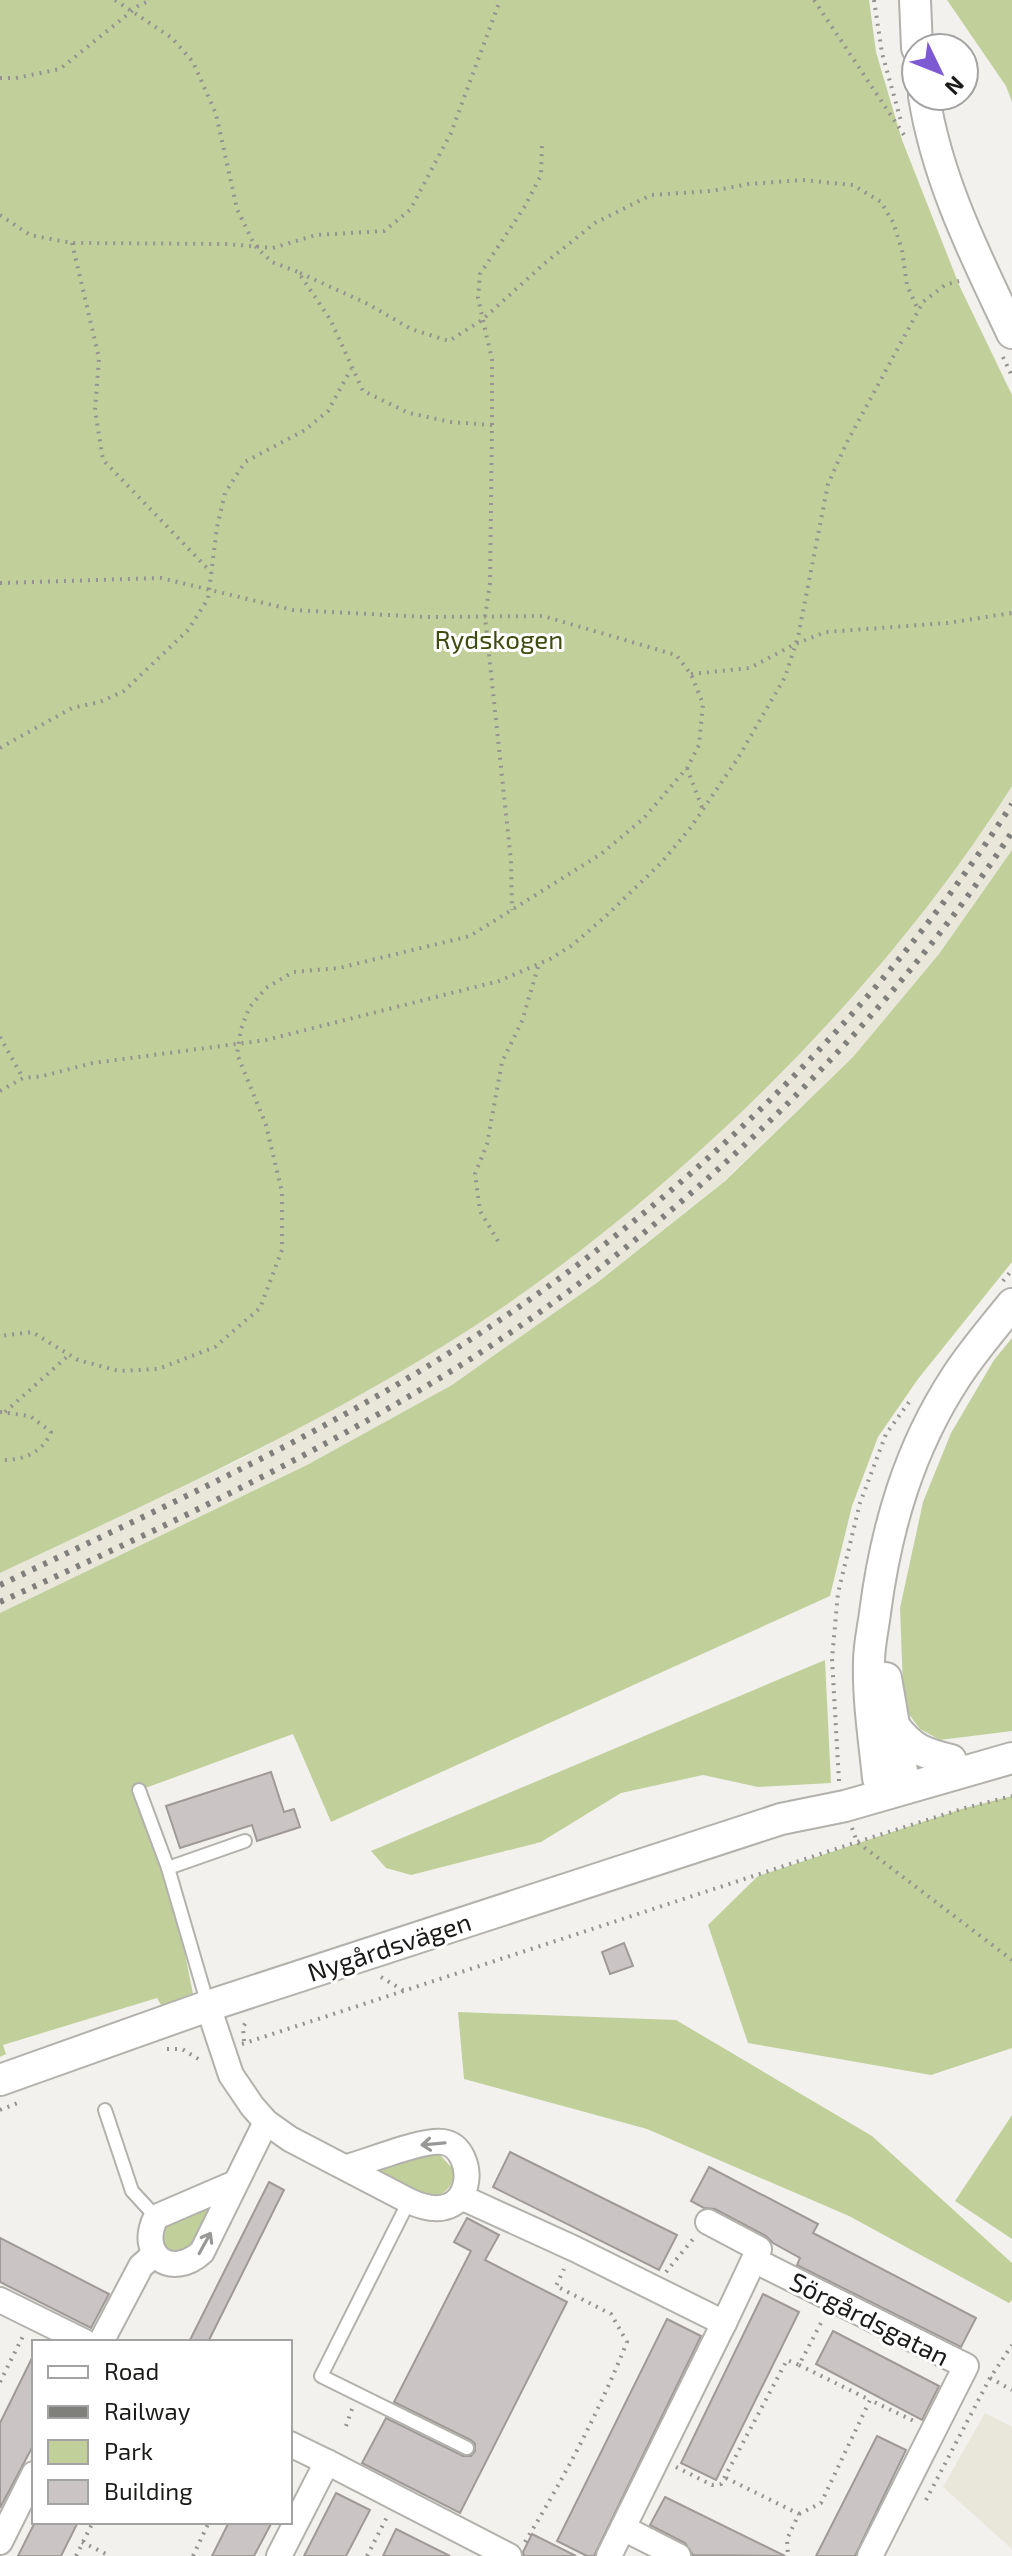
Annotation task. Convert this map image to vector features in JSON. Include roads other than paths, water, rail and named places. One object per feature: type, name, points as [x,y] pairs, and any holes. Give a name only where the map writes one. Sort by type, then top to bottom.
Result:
[{"type":"street","points":[[915,0],[916,32]]},
{"type":"street","points":[[928,112],[948,187],[982,271],[1012,333]]},
{"type":"street","points":[[891,1779],[871,1716],[869,1660],[889,1528],[910,1464],[927,1428],[956,1376],[1012,1304]]},
{"type":"street","points":[[880,1573],[882,1656],[894,1726],[891,1779]]},
{"type":"street","points":[[894,1726],[919,1751],[951,1760]]},
{"type":"street","name":"Nygårdsvägen","points":[[0,2080],[208,2006],[781,1819],[845,1806],[891,1779],[1012,1745]]},
{"type":"street","name":"Nygårdsvägen","points":[[891,1779],[1012,1758]]},
{"type":"street","points":[[208,2006],[222,2051],[241,2093],[266,2122],[290,2139],[421,2206],[446,2208],[461,2197],[467,2181],[466,2163],[457,2149],[445,2142],[423,2144],[347,2167]]},
{"type":"street","points":[[235,2183],[156,2217],[149,2230],[149,2243],[155,2254],[166,2263],[181,2265],[202,2252],[266,2122]]},
{"type":"street","points":[[461,2197],[724,2323]]},
{"type":"street","name":"Sörgårdsgatan","points":[[708,2222],[759,2249],[754,2260],[966,2366],[870,2556]]},
{"type":"street","points":[[102,2340],[141,2266],[155,2254]]},
{"type":"street","points":[[609,2556],[754,2260]]},
{"type":"street","points":[[0,2300],[81,2340]]},
{"type":"street","points":[[292,2445],[397,2497],[517,2550]]},
{"type":"street","points":[[279,2556],[327,2462]]},
{"type":"street","points":[[0,2542],[32,2478]]},
{"type":"street","points":[[623,2528],[678,2556]]},
{"type":"lane","points":[[139,1790],[168,1868],[208,2006]]},
{"type":"lane","points":[[168,1868],[245,1841]]},
{"type":"lane","points":[[105,2110],[132,2191],[156,2217]]},
{"type":"lane","points":[[409,2201],[321,2376],[467,2448]]},
{"type":"railway","points":[[0,1585],[290,1444],[402,1382],[538,1294],[616,1235],[692,1172],[764,1106],[833,1035],[897,961],[957,884],[1012,804]]},
{"type":"railway","points":[[0,1602],[176,1520],[406,1398],[538,1313],[615,1256],[764,1127],[834,1056],[899,983],[959,908],[1012,832]]},
{"type":"park label","name":"Rydskogen","points":[[499,638]]}]
